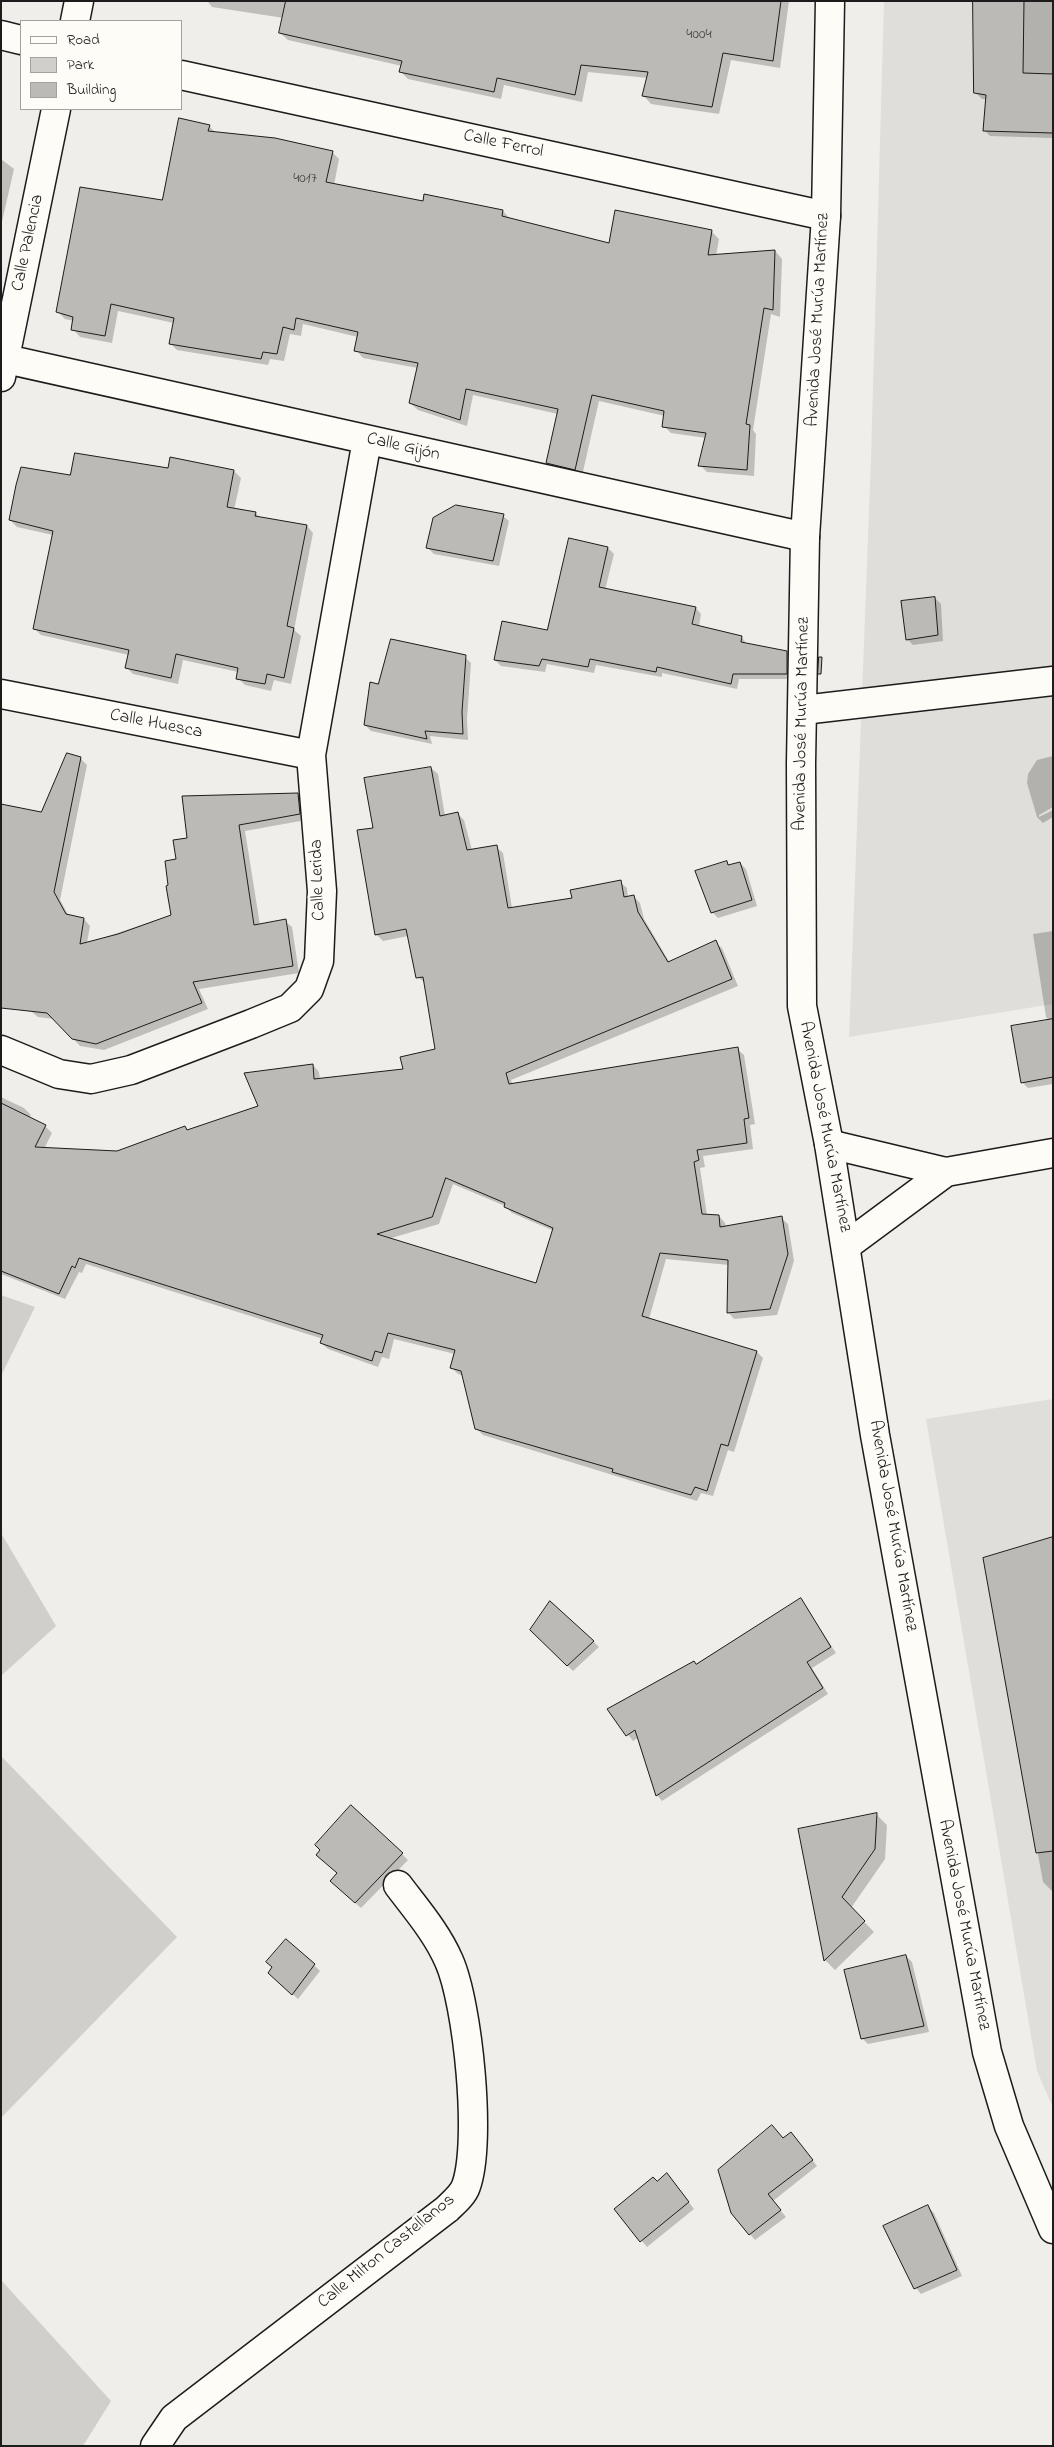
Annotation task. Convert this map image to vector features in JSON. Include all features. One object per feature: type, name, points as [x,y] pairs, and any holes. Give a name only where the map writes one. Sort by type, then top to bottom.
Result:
[{"type":"street","points":[[74,20],[79,1]]},
{"type":"street","name":"Avenida José Murúa Martínez","points":[[830,1],[826,216],[806,538],[803,710],[802,1006],[829,1144],[875,1435],[987,2052],[1009,2126],[1053,2229]]},
{"type":"street","points":[[1,35],[20,40]]},
{"type":"street","name":"Calle Ferrol","points":[[182,75],[826,216]]},
{"type":"street","name":"Calle Palencia","points":[[2,364],[56,110]]},
{"type":"street","name":"Calle Gijón","points":[[2,364],[368,440],[806,538]]},
{"type":"street","name":"Calle Lerida","points":[[1,1050],[59,1074],[90,1079],[131,1070],[290,1008],[309,989],[319,961],[322,891],[311,755],[368,440]]},
{"type":"street","points":[[803,710],[1053,681]]},
{"type":"street","name":"Calle Huesca","points":[[1,694],[311,755]]},
{"type":"street","points":[[829,1144],[946,1172],[1053,1153]]},
{"type":"street","points":[[846,1246],[946,1172]]},
{"type":"street","name":"Calle Milton Castellanos","points":[[155,2446],[174,2418],[447,2209],[466,2189],[473,2162],[472,2092],[462,1998],[449,1961],[426,1921],[398,1886]]},
{"type":"shaded area","points":[[884,1],[1053,1],[1053,1004],[849,1037],[871,458]]},
{"type":"shaded area","points":[[1053,1399],[1053,2108],[1037,2071],[926,1419]]},
{"type":"green space","points":[[1,1295],[35,1307],[1,1376]]},
{"type":"green space","points":[[1,1533],[56,1626],[1,1676]]},
{"type":"green space","points":[[1,1756],[177,1937],[1,2118]]},
{"type":"green space","points":[[1,2280],[111,2401],[83,2446],[1,2446]]},
{"type":"building","points":[[286,1],[781,1],[773,61],[723,53],[712,107],[642,96],[648,72],[581,65],[575,95],[497,78],[494,92],[399,72],[402,61],[279,33]]},
{"type":"building","points":[[973,1],[1024,1],[1023,73],[1053,74],[1053,133],[983,131],[986,95],[974,93]]},
{"type":"building","points":[[179,118],[210,125],[208,131],[275,138],[333,151],[326,182],[423,201],[424,194],[503,210],[502,216],[609,243],[615,210],[712,230],[708,255],[775,250],[773,310],[764,308],[746,424],[750,425],[747,470],[698,466],[706,433],[662,427],[664,411],[592,395],[575,470],[546,463],[558,409],[466,389],[460,420],[409,403],[418,363],[354,351],[358,332],[296,318],[294,330],[283,327],[277,354],[263,352],[261,359],[169,344],[174,318],[111,304],[105,336],[71,330],[73,317],[56,312],[80,187],[162,200]]},
{"type":"building","points":[[75,453],[168,468],[170,457],[234,470],[227,507],[256,512],[255,516],[307,525],[287,626],[294,628],[284,678],[267,674],[265,684],[236,679],[238,668],[176,654],[171,678],[125,668],[129,650],[33,629],[53,531],[9,520],[16,485],[21,467],[70,475]]},
{"type":"building","points":[[456,505],[504,514],[493,561],[426,548],[433,518]]},
{"type":"building","points":[[569,538],[608,547],[599,587],[696,607],[692,624],[742,636],[741,642],[787,651],[787,674],[733,674],[731,684],[657,667],[656,672],[590,659],[588,667],[542,659],[539,666],[494,660],[502,621],[547,630]]},
{"type":"building","points":[[935,597],[938,635],[906,640],[901,601]]},
{"type":"building","points":[[391,639],[466,655],[462,712],[463,734],[425,731],[427,739],[364,725],[370,682],[378,684]]},
{"type":"building","points":[[819,657],[822,657],[821,674],[818,674]]},
{"type":"building","points":[[67,753],[81,757],[54,892],[66,914],[84,918],[80,944],[118,934],[171,915],[166,886],[168,885],[165,861],[176,859],[173,840],[187,838],[182,796],[298,793],[300,814],[239,825],[254,925],[286,919],[293,966],[193,982],[202,1003],[96,1044],[72,1039],[47,1013],[1,1008],[1,804],[41,812]]},
{"type":"building","points":[[431,767],[440,816],[458,812],[467,850],[497,845],[508,908],[572,898],[570,890],[621,880],[624,897],[634,895],[638,912],[668,962],[716,940],[732,979],[506,1073],[509,1084],[738,1047],[749,1118],[744,1119],[747,1143],[697,1150],[699,1160],[694,1162],[702,1214],[719,1215],[720,1227],[782,1216],[788,1254],[770,1309],[727,1313],[728,1260],[660,1253],[642,1316],[757,1351],[728,1446],[721,1444],[707,1491],[695,1487],[691,1495],[612,1472],[613,1469],[475,1429],[461,1371],[450,1368],[455,1350],[388,1333],[382,1353],[375,1351],[372,1361],[320,1343],[323,1335],[79,1258],[75,1268],[72,1266],[59,1294],[1,1271],[1,1103],[46,1125],[35,1147],[117,1151],[185,1126],[187,1130],[258,1106],[244,1073],[313,1064],[314,1079],[403,1069],[400,1057],[435,1049],[423,977],[416,978],[406,929],[375,935],[357,830],[373,828],[364,778]],"holes":[[[446,1178],[505,1203],[504,1207],[553,1228],[536,1283],[377,1234],[432,1217]]]},
{"type":"building","points":[[727,861],[728,865],[740,862],[752,900],[711,913],[695,871]]},
{"type":"building","points":[[1053,1019],[1053,1077],[1021,1083],[1011,1026]]},
{"type":"building","points":[[1053,1537],[1053,1851],[1036,1853],[983,1558]]},
{"type":"building","points":[[801,1598],[831,1647],[807,1662],[823,1688],[656,1796],[635,1730],[626,1736],[607,1709],[694,1661],[696,1664]]},
{"type":"building","points":[[550,1601],[594,1641],[567,1666],[530,1630]]},
{"type":"building","points":[[351,1805],[403,1853],[355,1903],[330,1881],[337,1873],[316,1855],[320,1850],[315,1845]]},
{"type":"building","points":[[877,1813],[875,1849],[842,1897],[865,1921],[824,1961],[798,1829]]},
{"type":"building","points":[[286,1939],[315,1964],[292,1995],[268,1973],[272,1967],[266,1962]]},
{"type":"building","points":[[906,1955],[924,2026],[861,2039],[844,1970]]},
{"type":"building","points":[[772,2125],[783,2138],[791,2132],[813,2160],[768,2194],[781,2210],[749,2235],[731,2213],[718,2170]]},
{"type":"building","points":[[667,2173],[689,2202],[640,2242],[614,2209],[653,2177],[657,2181]]},
{"type":"building","points":[[928,2205],[957,2270],[914,2289],[883,2226]]}]
